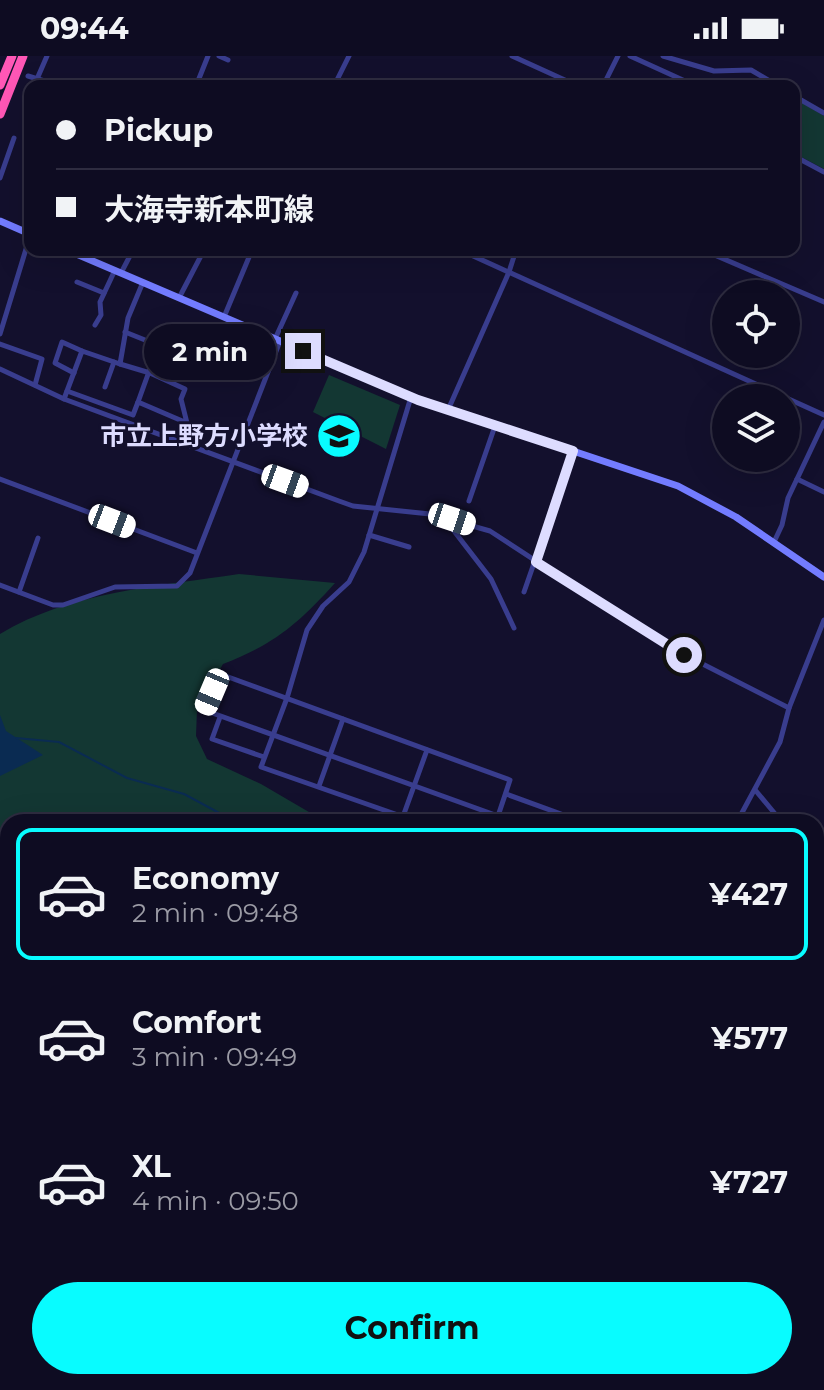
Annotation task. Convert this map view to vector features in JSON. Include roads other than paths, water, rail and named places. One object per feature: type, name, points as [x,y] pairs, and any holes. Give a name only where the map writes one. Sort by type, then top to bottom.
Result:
[{"type":"highway","points":[[0,85],[12,56]]},
{"type":"highway","points":[[0,114],[23,56]]},
{"type":"main road","points":[[0,221],[24,232]]},
{"type":"main road","points":[[81,256],[411,397],[704,497],[824,577]]},
{"type":"street","points":[[37,79],[47,56]]},
{"type":"street","points":[[199,80],[208,56]]},
{"type":"street","points":[[219,56],[228,60]]},
{"type":"street","points":[[337,80],[349,56]]},
{"type":"street","points":[[512,56],[565,80]]},
{"type":"street","points":[[606,80],[618,56]]},
{"type":"street","points":[[630,56],[683,80]]},
{"type":"street","points":[[663,56],[714,71],[751,70],[768,80]]},
{"type":"street","points":[[28,76],[40,80]]},
{"type":"street","points":[[800,99],[824,113]]},
{"type":"street","points":[[0,178],[14,138]]},
{"type":"street","points":[[800,159],[824,172]]},
{"type":"street","points":[[0,334],[24,255]]},
{"type":"street","points":[[95,325],[101,315],[100,302],[104,293],[129,256]]},
{"type":"street","points":[[179,298],[201,256]]},
{"type":"street","points":[[224,317],[249,256]]},
{"type":"street","points":[[473,256],[824,415]]},
{"type":"street","points":[[448,410],[514,256]]},
{"type":"street","points":[[717,256],[824,302]]},
{"type":"street","points":[[77,282],[104,293]]},
{"type":"street","points":[[105,387],[117,363],[128,318],[143,282]]},
{"type":"street","points":[[0,585],[53,605],[63,605],[115,587],[177,586],[190,573],[296,293]]},
{"type":"street","points":[[67,391],[133,415],[150,373],[155,344],[125,332]]},
{"type":"street","points":[[74,373],[55,363],[62,342],[150,373],[185,389],[181,399],[187,423],[138,402]]},
{"type":"street","points":[[0,344],[42,359],[35,385]]},
{"type":"street","points":[[64,399],[82,351]]},
{"type":"street","points":[[0,369],[64,399],[353,506],[444,517],[490,531],[684,655],[789,708]]},
{"type":"street","points":[[389,814],[261,767],[287,698],[307,630],[323,606],[349,582],[358,568],[411,397]]},
{"type":"street","points":[[774,542],[782,525],[788,498],[824,422]]},
{"type":"street","points":[[469,501],[495,426]]},
{"type":"street","points":[[524,592],[573,451]]},
{"type":"street","points":[[0,479],[197,553]]},
{"type":"street","points":[[797,479],[824,492]]},
{"type":"street","points":[[444,517],[491,579],[514,628]]},
{"type":"street","points":[[369,535],[409,547]]},
{"type":"street","points":[[19,592],[38,538]]},
{"type":"street","points":[[742,814],[780,742],[789,708],[824,620]]},
{"type":"street","points":[[484,814],[204,710],[220,674],[510,780],[499,814]]},
{"type":"street","points":[[220,717],[212,739],[264,757]]},
{"type":"street","points":[[319,786],[343,719]]},
{"type":"street","points":[[404,814],[427,750]]},
{"type":"street","points":[[756,791],[775,814]]},
{"type":"street","points":[[506,794],[561,814]]},
{"type":"water","points":[[0,715],[6,731],[43,755],[0,776]]},
{"type":"waterway","points":[[16,738],[59,742],[127,778],[184,794],[221,814]]},
{"type":"place","name":"市立上野方小学校","points":[[339,436]]}]
